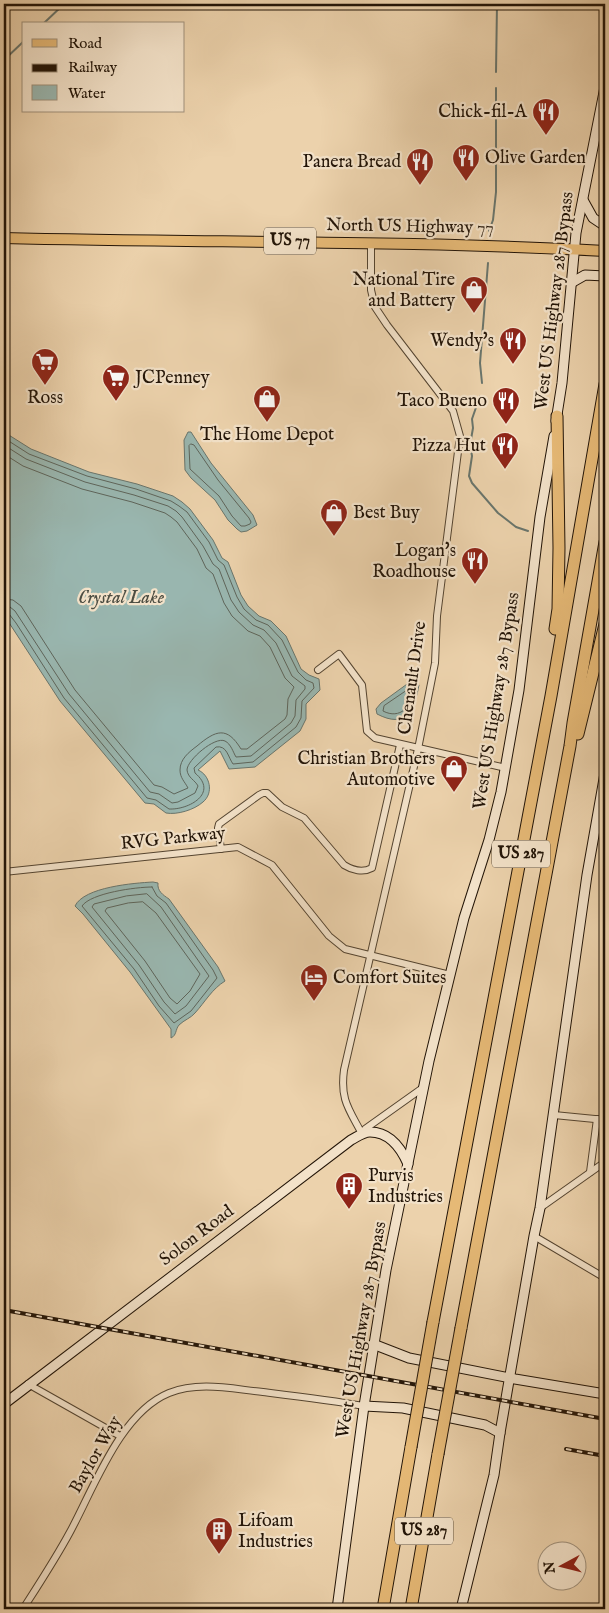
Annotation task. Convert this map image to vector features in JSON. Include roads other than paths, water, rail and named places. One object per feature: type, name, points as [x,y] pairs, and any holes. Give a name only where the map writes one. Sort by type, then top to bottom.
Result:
[{"type":"highway","name":"US 287","points":[[383,1609],[433,1322],[548,709],[605,384]]},
{"type":"highway","points":[[548,709],[548,684],[558,610],[557,416]]},
{"type":"highway","name":"US 287","points":[[411,1609],[461,1328],[570,746],[605,542]]},
{"type":"highway","points":[[570,746],[577,737],[605,624]]},
{"type":"highway","points":[[375,1609],[382,1581],[391,1566]]},
{"type":"main road","name":"West US Highway 287 Bypass","points":[[337,1609],[364,1406],[386,1270],[424,1087],[450,975],[464,918],[494,822],[506,768],[519,690],[540,517],[562,383],[576,234],[605,87]]},
{"type":"main road","points":[[583,200],[593,218],[605,226]]},
{"type":"main road","name":"North US Highway 77","points":[[4,238],[371,242],[605,250]]},
{"type":"main road","points":[[571,283],[585,275],[605,276]]},
{"type":"main road","points":[[461,1609],[494,1475],[540,1208],[587,875],[605,773]]},
{"type":"main road","points":[[362,1134],[372,1132],[393,1141],[404,1154],[408,1165]]},
{"type":"main road","name":"Solon Road","points":[[4,1404],[317,1165],[362,1134]]},
{"type":"main road","points":[[373,1344],[409,1358],[605,1394]]},
{"type":"main road","points":[[364,1406],[403,1408],[486,1426],[500,1433]]},
{"type":"street","name":"Chenault Drive","points":[[362,1134],[344,1102],[342,1089],[344,1070],[418,748],[434,662],[437,616],[460,436],[453,411],[387,325],[376,307],[371,290],[371,242]]},
{"type":"street","points":[[318,670],[339,654],[362,685],[367,731],[375,738],[506,768]]},
{"type":"street","points":[[221,848],[219,824],[263,792],[267,793],[282,807],[304,818],[344,866],[363,870],[372,868],[400,744]]},
{"type":"street","name":"RVG Parkway","points":[[4,872],[238,847],[272,865],[330,936],[345,949],[450,975]]},
{"type":"street","points":[[362,1134],[365,1128],[424,1087]]},
{"type":"street","points":[[554,1115],[605,1120]]},
{"type":"street","points":[[590,1172],[597,1119]]},
{"type":"street","points":[[540,1208],[605,1162]]},
{"type":"street","points":[[534,1236],[605,1278]]},
{"type":"street","points":[[28,1384],[120,1436]]},
{"type":"street","name":"Baylor Way","points":[[23,1609],[53,1562],[120,1436],[136,1416],[151,1403],[169,1393],[211,1386],[364,1406]]},
{"type":"water","name":"Crystal Lake","points":[[4,432],[31,449],[89,472],[137,484],[173,496],[182,502],[190,509],[213,540],[222,558],[228,562],[241,595],[248,606],[259,616],[271,621],[286,636],[301,669],[319,679],[320,690],[306,704],[306,719],[300,731],[255,767],[229,769],[220,751],[198,770],[208,780],[209,794],[203,802],[190,810],[180,813],[166,813],[154,804],[145,803],[60,701],[4,615]]},
{"type":"water","points":[[188,432],[191,432],[211,463],[253,515],[257,525],[247,531],[241,532],[237,529],[228,520],[215,500],[185,470],[184,440]]},
{"type":"water","points":[[414,679],[419,685],[414,703],[407,715],[395,719],[377,714],[376,709],[381,703]]},
{"type":"water","points":[[158,883],[159,891],[169,899],[218,967],[225,981],[212,992],[193,1015],[179,1025],[171,1038],[171,1029],[130,972],[75,906],[88,894],[99,890],[122,885]]},
{"type":"waterway","points":[[4,11],[13,4]]},
{"type":"waterway","points":[[45,22],[64,4]]},
{"type":"waterway","points":[[496,72],[497,4]]},
{"type":"waterway","points":[[4,60],[22,43]]},
{"type":"waterway","points":[[489,231],[493,220],[496,192],[496,88]]},
{"type":"waterway","points":[[482,383],[480,363],[488,263]]},
{"type":"waterway","points":[[480,396],[472,419],[473,428],[470,445],[472,456],[469,476],[472,483],[498,513],[516,527],[528,531]]},
{"type":"railway","points":[[4,1310],[605,1419]]},
{"type":"railway","points":[[566,1449],[605,1456]]},
{"type":"place","name":"Chick-fil-A","points":[[546,136]]},
{"type":"place","name":"Olive Garden","points":[[466,182]]},
{"type":"place","name":"Panera Bread","points":[[420,186]]},
{"type":"place","name":"National Tire and Battery","points":[[474,314]]},
{"type":"place","name":"Wendy's","points":[[513,365]]},
{"type":"place","name":"Ross","points":[[45,386]]},
{"type":"place","name":"JCPenney","points":[[116,402]]},
{"type":"place","name":"The Home Depot","points":[[267,423]]},
{"type":"place","name":"Taco Bueno","points":[[506,425]]},
{"type":"place","name":"Pizza Hut","points":[[505,470]]},
{"type":"place","name":"Best Buy","points":[[334,537]]},
{"type":"place","name":"Logan's Roadhouse","points":[[475,585]]},
{"type":"place","name":"Christian Brothers Automotive","points":[[454,793]]},
{"type":"place","name":"Comfort Suites","points":[[314,1002]]},
{"type":"place","name":"Purvis Industries","points":[[349,1210]]},
{"type":"place","name":"Lifoam Industries","points":[[219,1555]]}]
